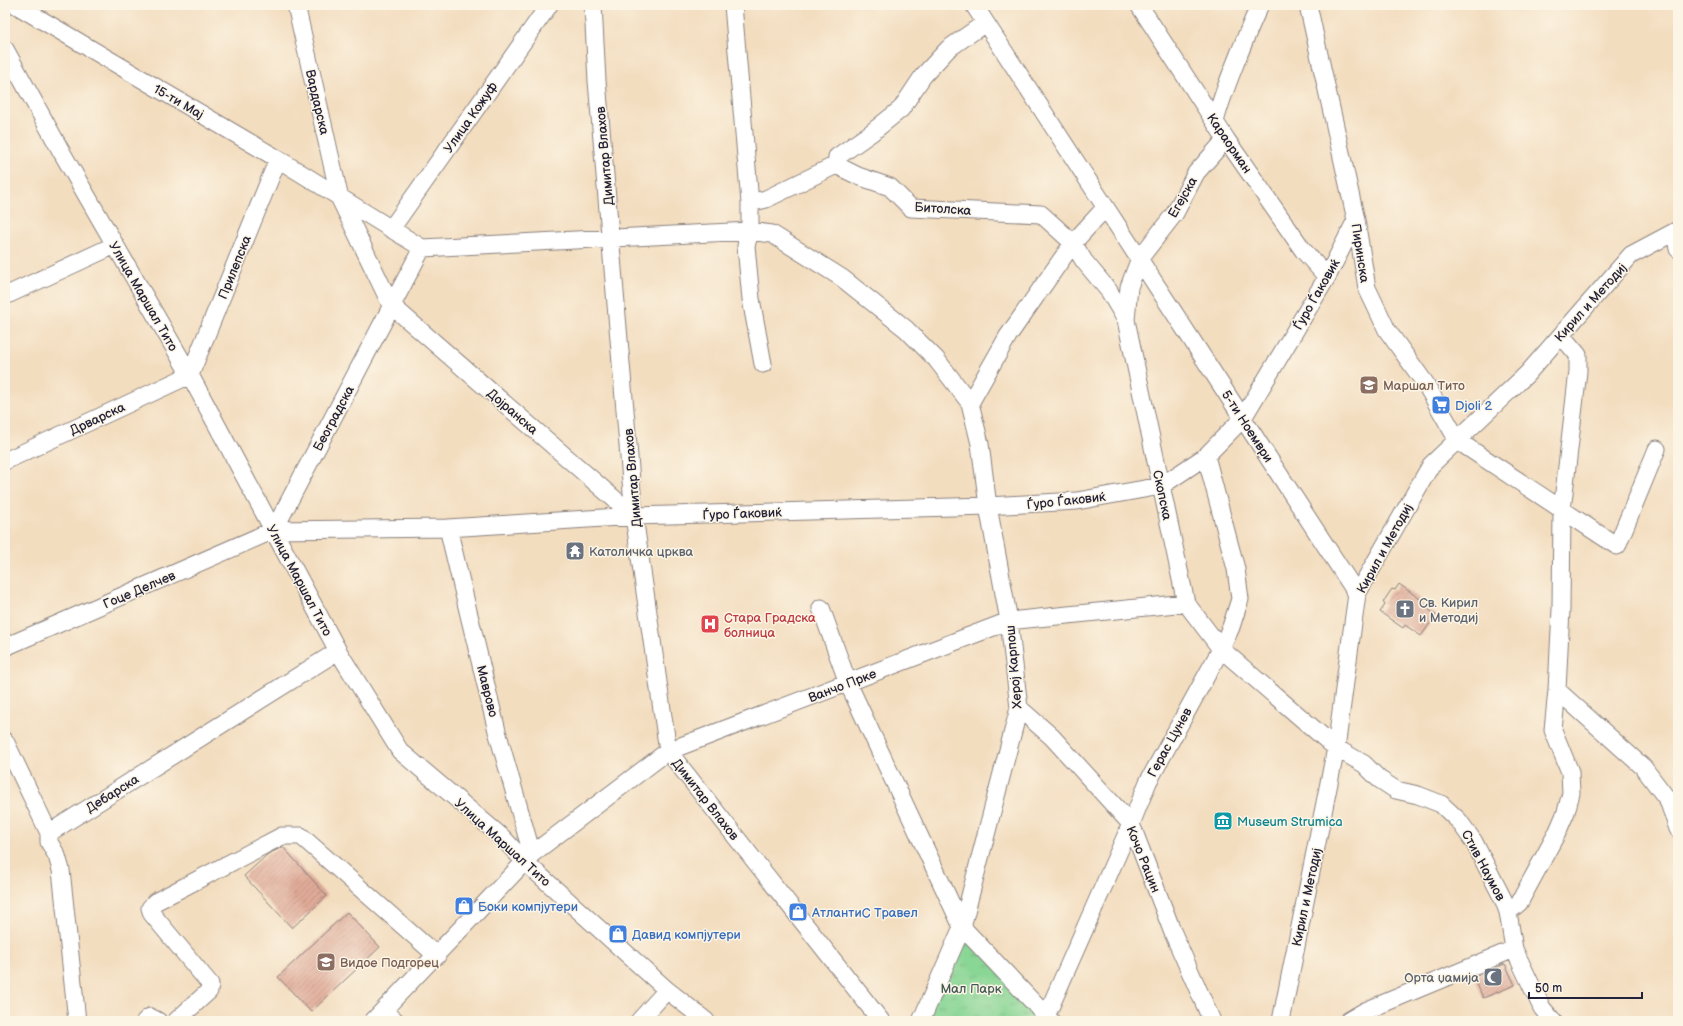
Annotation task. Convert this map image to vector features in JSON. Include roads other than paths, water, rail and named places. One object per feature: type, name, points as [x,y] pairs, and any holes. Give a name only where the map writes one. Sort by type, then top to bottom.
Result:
[{"type":"street","name":"15-ти Мај","points":[[16,5],[278,159],[340,199],[422,248]]},
{"type":"street","name":"Вардарска","points":[[296,5],[340,199],[392,305]]},
{"type":"street","name":"Улица Кожуф","points":[[391,229],[550,5]]},
{"type":"street","name":"Димитар Влахов","points":[[593,5],[597,81],[634,516],[668,750],[881,1021]]},
{"type":"street","points":[[733,5],[750,202],[750,231],[746,246],[747,264],[763,364]]},
{"type":"street","points":[[974,5],[1105,208],[1140,258]]},
{"type":"street","name":"Караорман","points":[[1139,5],[1226,139],[1303,250],[1327,277]]},
{"type":"street","points":[[1215,122],[1227,82],[1250,25],[1260,5]]},
{"type":"street","name":"Пиринска","points":[[1308,5],[1356,220],[1367,288],[1387,330],[1425,382],[1458,440],[1490,463],[1617,546],[1657,449]]},
{"type":"street","points":[[750,202],[766,199],[836,165],[837,158],[871,133],[900,108],[923,76],[948,49],[985,23]]},
{"type":"street","name":"Улица Маршал Тито","points":[[5,49],[61,151],[190,375],[338,651],[400,752],[529,858],[667,990],[706,1021]]},
{"type":"street","name":"Егејска","points":[[1126,320],[1128,287],[1140,258],[1175,213],[1196,173],[1226,139]]},
{"type":"street","name":"Прилепска","points":[[190,375],[278,159]]},
{"type":"street","name":"Битолска","points":[[836,165],[858,176],[890,187],[911,208],[1041,214],[1073,243]]},
{"type":"street","points":[[422,248],[750,231],[772,234],[842,278],[906,329],[936,359],[970,403],[1008,336],[1073,243],[1105,208]]},
{"type":"street","name":"Ѓуро Ѓаковиќ","points":[[274,530],[448,528],[634,516],[988,506],[1077,501],[1161,486],[1206,456],[1243,418],[1327,277],[1356,220]]},
{"type":"street","points":[[1677,231],[1678,249]]},
{"type":"street","name":"Кирил и Методиј","points":[[1281,1021],[1336,748],[1357,594],[1431,465],[1527,374],[1631,255],[1677,231]]},
{"type":"street","name":"Скопска","points":[[1073,243],[1084,261],[1108,291],[1126,320],[1186,603],[1221,649],[1336,748]]},
{"type":"street","points":[[5,296],[115,245]]},
{"type":"street","name":"Београдска","points":[[274,530],[422,248]]},
{"type":"street","name":"5-ти Ноември","points":[[1140,258],[1357,594]]},
{"type":"street","name":"Дојранска","points":[[392,305],[634,516]]},
{"type":"street","points":[[1508,912],[1520,903],[1566,812],[1571,793],[1570,772],[1554,730],[1557,690],[1562,510],[1577,379],[1578,355],[1561,335]]},
{"type":"street","name":"Дрварска","points":[[5,461],[190,375]]},
{"type":"street","name":"Херој Карпош","points":[[921,1021],[962,927],[1019,708],[1009,621],[988,506],[980,444],[970,403]]},
{"type":"street","name":"Герас Цунев","points":[[1047,1019],[1148,782],[1221,649],[1231,627],[1240,599],[1236,569],[1206,456]]},
{"type":"street","name":"Маврово","points":[[448,528],[529,858]]},
{"type":"street","name":"Гоце Делчев","points":[[5,647],[274,530]]},
{"type":"street","name":"Ванчо Прке","points":[[384,1018],[437,956],[529,858],[668,750],[1009,621],[1186,603]]},
{"type":"street","points":[[821,608],[848,683],[962,927],[1047,1019]]},
{"type":"street","name":"Дебарска","points":[[50,833],[338,651]]},
{"type":"street","points":[[1557,690],[1643,767],[1668,800],[1678,829]]},
{"type":"street","name":"Кочо Рацин","points":[[1019,708],[1052,737],[1131,824],[1173,933],[1212,1021]]},
{"type":"street","points":[[5,741],[50,833],[49,842],[57,856],[61,870],[78,1021]]},
{"type":"street","name":"Стив Наумов","points":[[1336,748],[1364,764],[1379,779],[1396,790],[1418,795],[1441,804],[1460,822],[1474,842],[1508,912],[1514,949],[1542,1008],[1553,1021]]},
{"type":"street","points":[[176,1021],[209,991],[210,984],[152,914],[150,908],[155,902],[282,836],[300,836],[437,956]]},
{"type":"street","points":[[1348,1021],[1365,1011],[1514,949]]},
{"type":"street","points":[[639,1021],[667,990]]},
{"type":"street","points":[[145,1021],[150,1017],[158,1021]]},
{"type":"place","name":"Маршал Тито","points":[[1369,385]]},
{"type":"place","name":"Djoli 2","points":[[1441,405]]},
{"type":"place","name":"Католичка црква","points":[[575,551]]},
{"type":"place","name":"Св. Кирил и Методиј","points":[[1405,609]]},
{"type":"place","name":"Стара Градска болница","points":[[710,624]]},
{"type":"place","name":"Museum Strumica","points":[[1223,821]]},
{"type":"place","name":"Боки компјутери","points":[[464,906]]},
{"type":"place","name":"АтлантиС Травел","points":[[798,912]]},
{"type":"place","name":"Давид компјутери","points":[[618,934]]},
{"type":"place","name":"Видое Подгорец","points":[[326,962]]},
{"type":"place","name":"Орта џамија","points":[[1493,977]]},
{"type":"park label","name":"Мал Парк","points":[[971,988]]}]
